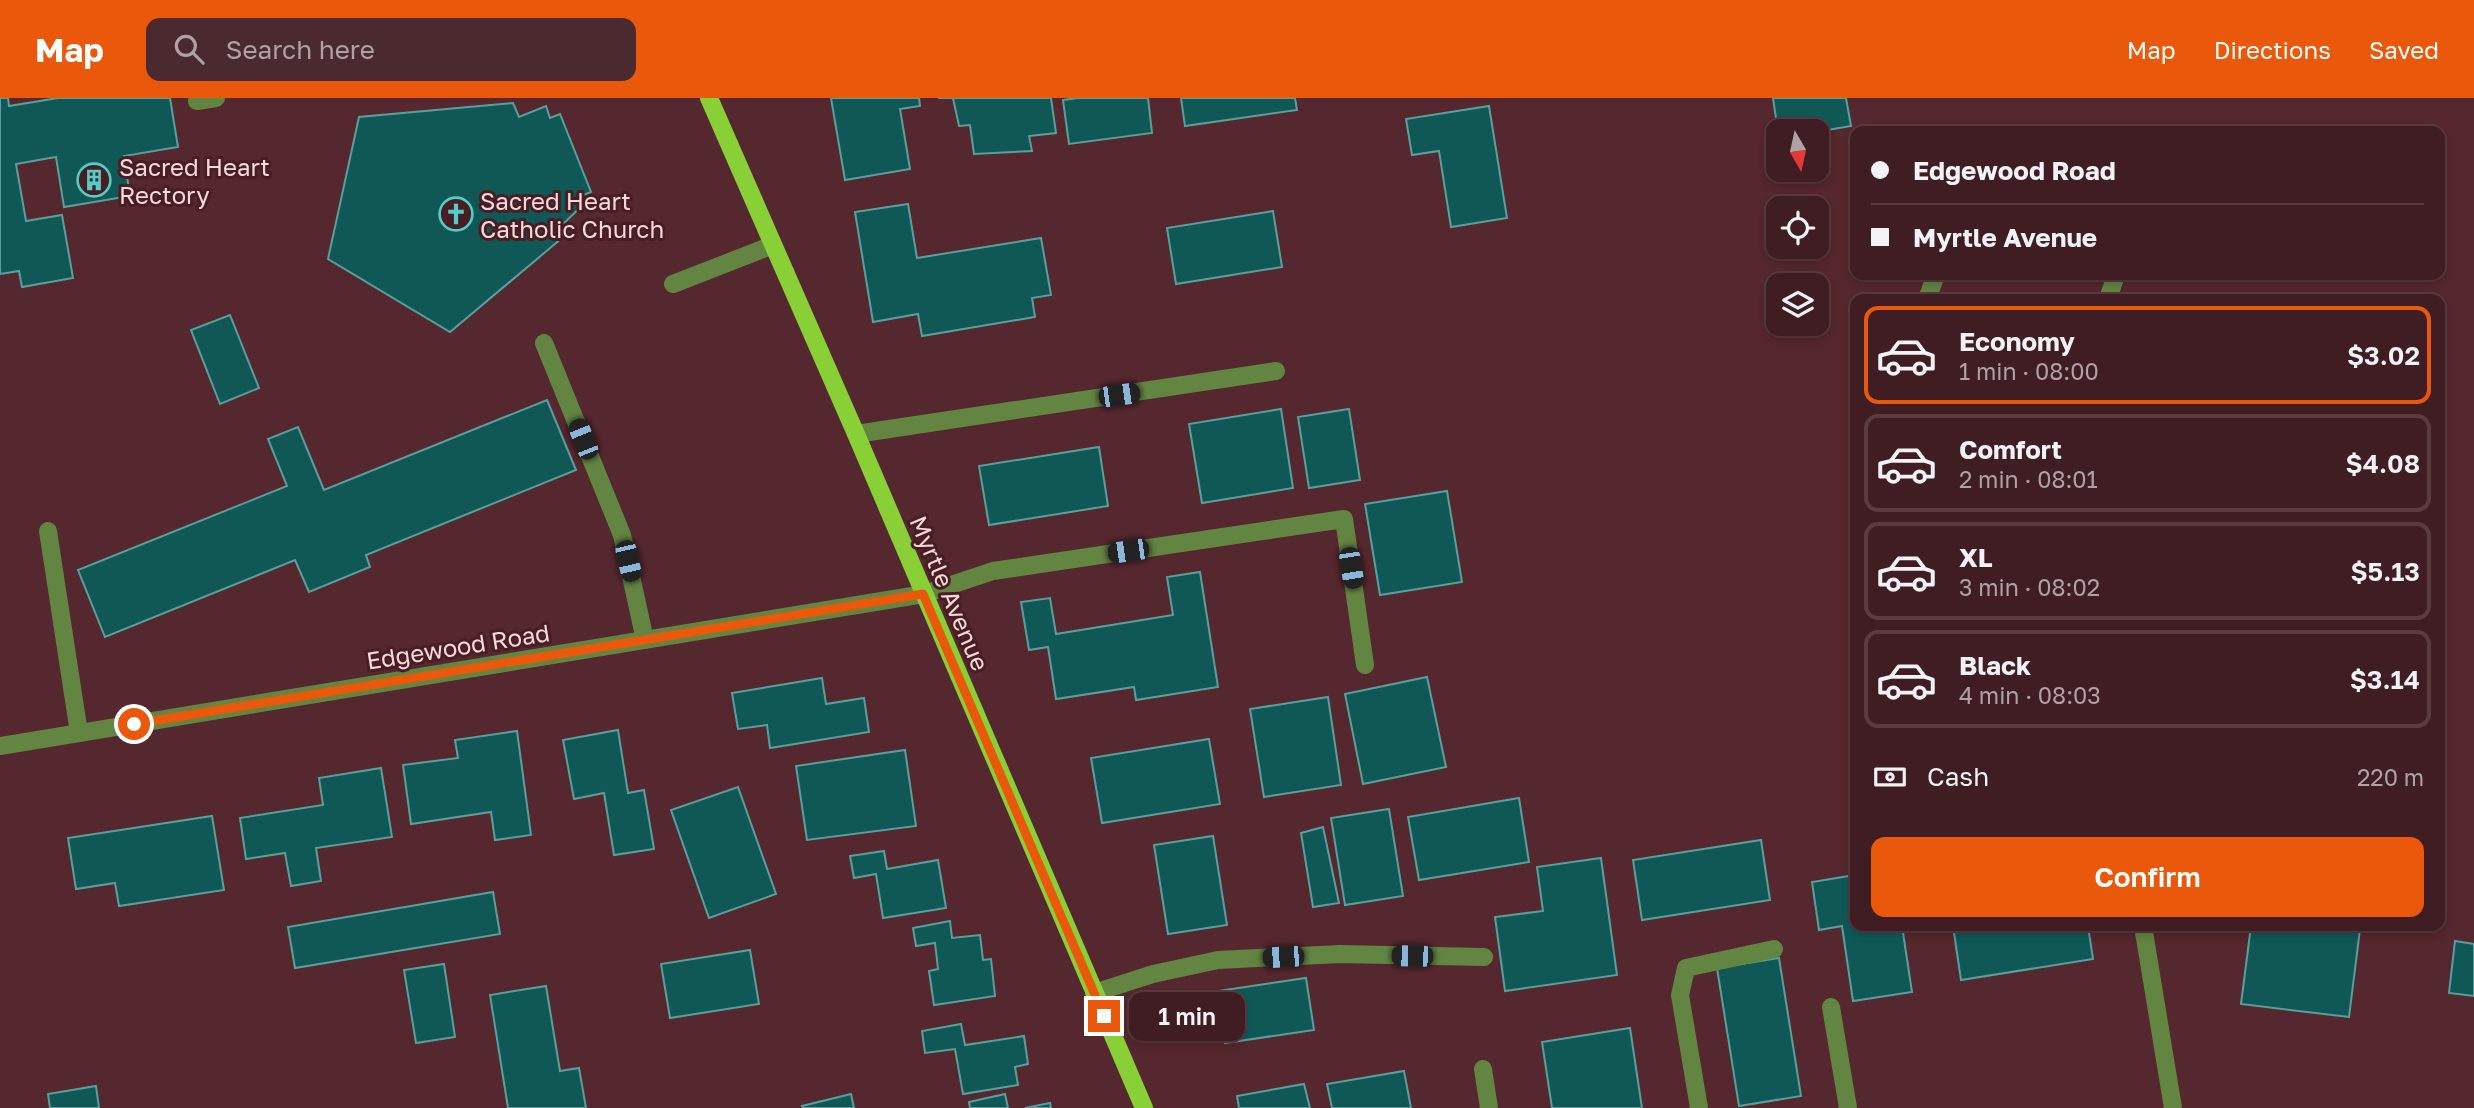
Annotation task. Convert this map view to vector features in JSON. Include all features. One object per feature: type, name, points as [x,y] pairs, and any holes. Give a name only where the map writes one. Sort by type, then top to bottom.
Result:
[{"type":"main road","name":"Myrtle Avenue","points":[[709,98],[856,433],[1143,1108]]},
{"type":"street","points":[[197,101],[216,98]]},
{"type":"street","points":[[673,284],[773,244]]},
{"type":"street","points":[[544,343],[622,535],[645,640]]},
{"type":"street","points":[[856,433],[1276,372]]},
{"type":"street","name":"Edgewood Road","points":[[0,746],[923,594],[993,571],[1343,519],[1365,665]]},
{"type":"street","points":[[48,531],[79,733]]},
{"type":"street","points":[[2144,931],[2173,1108]]},
{"type":"street","points":[[1699,1108],[1680,995],[1686,968],[1774,949]]},
{"type":"street","points":[[1094,993],[1153,974],[1218,960],[1339,954],[1484,957]]},
{"type":"street","points":[[1831,1007],[1848,1108]]},
{"type":"street","points":[[1483,1069],[1489,1108]]},
{"type":"building","name":"Sacred Heart Rectory","points":[[0,98],[8,98],[9,106],[58,98],[170,98],[178,147],[124,156],[130,196],[64,207],[56,157],[16,164],[26,221],[62,215],[73,278],[22,287],[19,271],[0,274]]},
{"type":"building","points":[[831,98],[919,98],[920,106],[900,109],[910,169],[845,180]]},
{"type":"building","points":[[953,98],[1051,98],[1056,133],[1029,136],[1032,151],[974,154],[970,125],[959,126]]},
{"type":"building","points":[[1148,98],[1152,133],[1069,144],[1063,100]]},
{"type":"building","points":[[1181,98],[1295,98],[1297,110],[1185,126]]},
{"type":"building","points":[[1773,98],[1846,98],[1850,126],[1829,130],[1829,119],[1776,119]]},
{"type":"building","name":"Sacred Heart Catholic Church","points":[[513,103],[519,117],[546,106],[550,118],[560,114],[591,192],[581,196],[584,204],[564,223],[568,233],[450,332],[328,259],[359,117]]},
{"type":"building","points":[[1489,106],[1507,218],[1451,227],[1439,151],[1412,155],[1406,119]]},
{"type":"building","points":[[908,204],[917,258],[1041,238],[1051,295],[1032,298],[1035,317],[922,336],[918,314],[873,322],[855,212]]},
{"type":"building","points":[[1273,211],[1282,267],[1176,284],[1167,228]]},
{"type":"building","points":[[230,315],[259,388],[220,404],[191,330]]},
{"type":"building","points":[[547,400],[576,470],[366,555],[370,567],[309,592],[295,560],[105,637],[78,570],[287,486],[268,439],[298,427],[324,490]]},
{"type":"building","points":[[1281,409],[1293,488],[1202,503],[1189,424]]},
{"type":"building","points":[[1349,409],[1360,480],[1309,488],[1298,417]]},
{"type":"building","points":[[1099,447],[1108,506],[989,525],[979,466]]},
{"type":"building","points":[[1447,491],[1462,582],[1380,595],[1365,504]]},
{"type":"building","points":[[1200,572],[1218,687],[1136,700],[1134,687],[1056,699],[1048,647],[1029,650],[1021,602],[1050,598],[1056,634],[1173,615],[1167,577]]},
{"type":"building","points":[[1427,677],[1446,767],[1363,784],[1345,694]]},
{"type":"building","points":[[822,678],[826,704],[864,698],[869,732],[770,748],[767,725],[738,729],[732,693]]},
{"type":"building","points":[[1328,697],[1341,785],[1264,797],[1250,709]]},
{"type":"building","points":[[618,730],[628,793],[644,790],[654,849],[614,855],[604,793],[574,799],[563,740]]},
{"type":"building","points":[[517,731],[531,835],[495,840],[491,812],[411,824],[403,765],[458,758],[455,740]]},
{"type":"building","points":[[1209,739],[1220,804],[1102,823],[1091,758]]},
{"type":"building","points":[[905,750],[916,826],[807,840],[796,766]]},
{"type":"building","points":[[381,768],[392,837],[316,848],[321,881],[291,886],[285,853],[246,859],[240,818],[323,805],[319,778]]},
{"type":"building","points":[[738,787],[776,894],[709,918],[671,810]]},
{"type":"building","points":[[1519,798],[1529,862],[1419,880],[1408,817]]},
{"type":"building","points":[[1389,809],[1403,896],[1345,905],[1331,818]]},
{"type":"building","points":[[212,816],[224,890],[119,906],[115,883],[76,889],[68,838]]},
{"type":"building","points":[[1323,827],[1339,903],[1313,907],[1301,833]]},
{"type":"building","points":[[1213,836],[1227,925],[1168,934],[1154,845]]},
{"type":"building","points":[[1761,840],[1770,900],[1642,920],[1633,860]]},
{"type":"building","points":[[884,851],[887,869],[938,860],[946,908],[883,918],[876,874],[854,878],[850,856]]},
{"type":"building","points":[[1601,858],[1617,975],[1505,991],[1495,917],[1543,911],[1537,867]]},
{"type":"building","points":[[1850,876],[1850,931],[1903,931],[1912,992],[1853,1001],[1842,926],[1819,930],[1812,882]]},
{"type":"building","points":[[493,892],[500,934],[295,968],[288,927]]},
{"type":"building","points":[[950,921],[952,938],[980,935],[983,960],[991,959],[995,996],[934,1005],[929,971],[938,969],[935,943],[916,946],[913,928]]},
{"type":"building","points":[[1954,931],[2089,931],[2093,959],[1961,980]]},
{"type":"building","points":[[2250,931],[2360,931],[2349,1017],[2241,1004]]},
{"type":"building","points":[[2455,941],[2474,944],[2474,996],[2449,993]]},
{"type":"building","points":[[750,950],[759,1004],[670,1018],[661,964]]},
{"type":"building","points":[[1779,958],[1801,1096],[1739,1106],[1717,968]]},
{"type":"building","points":[[444,964],[455,1037],[416,1043],[404,970]]},
{"type":"building","points":[[1306,978],[1314,1030],[1225,1043],[1218,991]]},
{"type":"building","points":[[546,986],[560,1071],[579,1068],[586,1108],[508,1108],[490,995]]},
{"type":"building","points":[[961,1024],[965,1045],[1024,1036],[1028,1064],[1015,1067],[1018,1085],[963,1094],[955,1049],[925,1053],[922,1031]]},
{"type":"building","points":[[1630,1028],[1642,1108],[1552,1108],[1542,1042]]},
{"type":"building","points":[[1404,1071],[1411,1108],[1332,1108],[1327,1084]]},
{"type":"building","points":[[1304,1084],[1310,1108],[1239,1108],[1237,1096]]},
{"type":"building","points":[[96,1086],[99,1108],[50,1108],[48,1094]]},
{"type":"building","points":[[851,1094],[854,1108],[802,1106]]},
{"type":"building","points":[[1005,1094],[1008,1108],[970,1108],[969,1102]]},
{"type":"building","points":[[1050,1103],[1051,1108],[1025,1108]]},
{"type":"place","name":"Sacred Heart Rectory","points":[[94,180]]},
{"type":"place","name":"Sacred Heart Catholic Church","points":[[456,214]]},
{"type":"route","points":[[134,724],[923,594],[1104,1016]]}]
